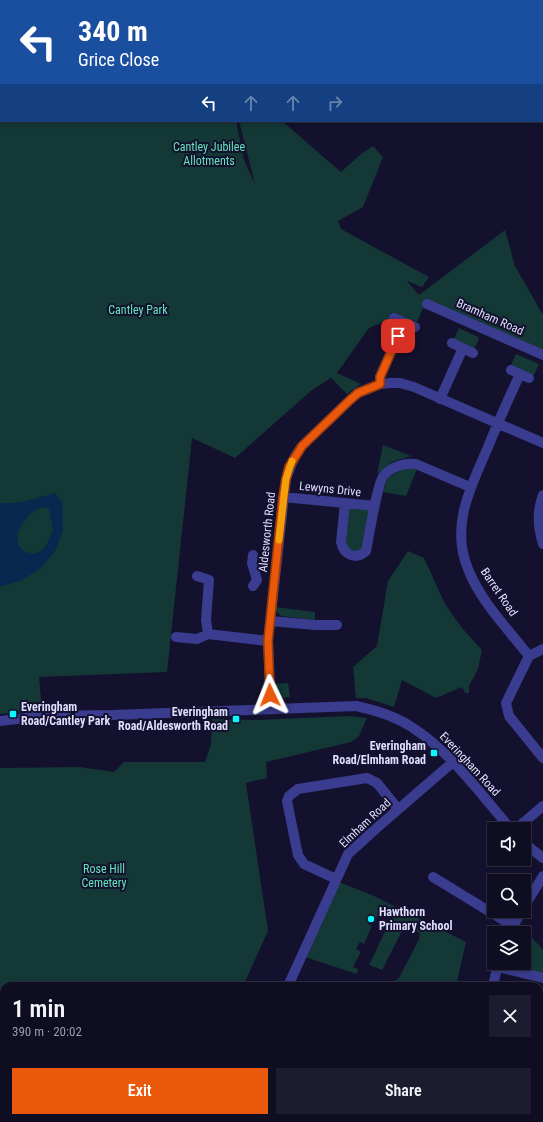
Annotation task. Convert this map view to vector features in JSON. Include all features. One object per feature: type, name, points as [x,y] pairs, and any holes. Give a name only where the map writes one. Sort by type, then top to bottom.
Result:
[{"type":"street","name":"Bramham Road","points":[[427,304],[543,355]]},
{"type":"street","points":[[394,318],[416,327]]},
{"type":"street","points":[[380,384],[380,377],[404,323]]},
{"type":"street","points":[[452,343],[473,352]]},
{"type":"street","points":[[440,398],[463,348]]},
{"type":"street","name":"Barret Road","points":[[520,374],[464,504],[461,533],[462,547],[467,568],[475,584],[486,601],[530,656]]},
{"type":"street","name":"Aldesworth Road","points":[[270,709],[268,641],[283,497],[289,467],[302,446],[358,393],[380,384],[391,383],[400,383],[414,387],[543,443]]},
{"type":"street","points":[[345,504],[341,542],[342,547],[351,555],[361,555],[366,551],[379,484],[385,474],[400,465],[408,463],[416,464],[470,488]]},
{"type":"street","points":[[543,494],[539,514],[539,527],[543,544]]},
{"type":"street","name":"Lewyns Drive","points":[[283,497],[375,506]]},
{"type":"street","points":[[253,555],[252,563],[255,583],[274,583]]},
{"type":"street","points":[[197,576],[209,580],[206,620],[208,634]]},
{"type":"street","points":[[271,620],[315,625],[337,625]]},
{"type":"street","points":[[176,637],[197,639],[208,634],[268,641]]},
{"type":"street","points":[[543,650],[530,656],[508,700],[507,711],[509,716],[543,758]]},
{"type":"street","name":"Everingham Road","points":[[0,721],[43,716],[113,715],[341,706],[366,708],[398,720],[412,727],[429,739],[453,762],[505,822]]},
{"type":"street","name":"Elmham Road","points":[[290,982],[348,854],[453,762]]},
{"type":"street","points":[[336,879],[304,864],[300,860],[288,801],[289,796],[298,789],[367,778],[377,783],[398,809]]},
{"type":"street","points":[[524,822],[543,806]]},
{"type":"street","points":[[531,849],[543,858]]},
{"type":"street","points":[[531,896],[543,876]]},
{"type":"street","points":[[433,877],[505,926]]},
{"type":"street","points":[[494,982],[497,970]]},
{"type":"street","points":[[515,970],[543,978]]},
{"type":"green space","name":"Cantley Park","points":[[0,122],[236,122],[244,160],[255,184],[239,122],[283,122],[341,172],[361,154],[373,146],[383,157],[363,207],[338,221],[341,229],[429,277],[422,287],[407,281],[419,295],[505,230],[515,266],[543,315],[543,351],[427,299],[417,322],[391,313],[388,320],[369,328],[337,373],[361,384],[347,394],[331,378],[312,390],[235,458],[192,438],[167,672],[39,677],[42,711],[0,714]]},
{"type":"green space","points":[[459,328],[478,337],[479,339],[473,349],[454,339]]},
{"type":"green space","points":[[516,354],[539,364],[534,375],[511,365]]},
{"type":"green space","points":[[383,445],[411,456],[392,462],[377,474]]},
{"type":"green space","points":[[405,468],[417,469],[406,496],[383,492],[388,477]]},
{"type":"green space","points":[[345,503],[375,506],[366,551],[346,552]]},
{"type":"green space","points":[[408,551],[424,558],[445,604],[462,628],[482,650],[478,669],[469,686],[469,693],[465,693],[462,687],[436,698],[402,680],[394,707],[366,698],[356,698],[353,667],[377,646],[388,581]]},
{"type":"green space","points":[[275,607],[315,612],[315,620],[281,616],[275,610]]},
{"type":"green space","points":[[288,683],[290,697],[281,698],[276,695],[275,684]]},
{"type":"green space","name":"Rose Hill Cemetery","points":[[347,716],[367,718],[359,736],[351,742],[266,762],[267,778],[246,783],[268,931],[245,982],[0,982],[0,768],[80,767],[114,772],[124,762],[205,762],[211,744],[212,719],[258,720]]},
{"type":"green space","name":"Hawthorn Primary School","points":[[339,882],[374,896],[466,942],[457,982],[393,982],[399,978],[419,939],[420,933],[405,925],[382,970],[369,965],[391,919],[379,913],[376,919],[371,917],[368,924],[372,926],[364,944],[360,942],[356,949],[361,952],[353,967],[358,969],[357,974],[305,957]]},
{"type":"green space","points":[[531,936],[543,950],[543,975],[527,970],[531,970]]},
{"type":"water","points":[[55,493],[62,502],[63,530],[55,551],[41,568],[22,580],[0,587],[0,503],[21,502]],"holes":[[[42,507],[49,509],[53,530],[45,548],[35,554],[25,552],[19,546],[17,537],[21,525],[31,513]]]},
{"type":"slow traffic","points":[[279,540],[283,497],[286,479],[292,461]]},
{"type":"place","name":"Everingham Road/Cantley Park","points":[[13,714]]},
{"type":"place","name":"Everingham Road/Aldesworth Road","points":[[236,719]]},
{"type":"place","name":"Everingham Road/Elmham Road","points":[[434,753]]},
{"type":"place","name":"Hawthorn Primary School","points":[[371,919]]},
{"type":"route","points":[[270,695],[268,641],[283,497],[289,467],[302,446],[350,400],[358,393],[380,384],[380,377],[398,336]]},
{"type":"park label","name":"Cantley Jubilee Allotments","points":[[209,154]]}]
